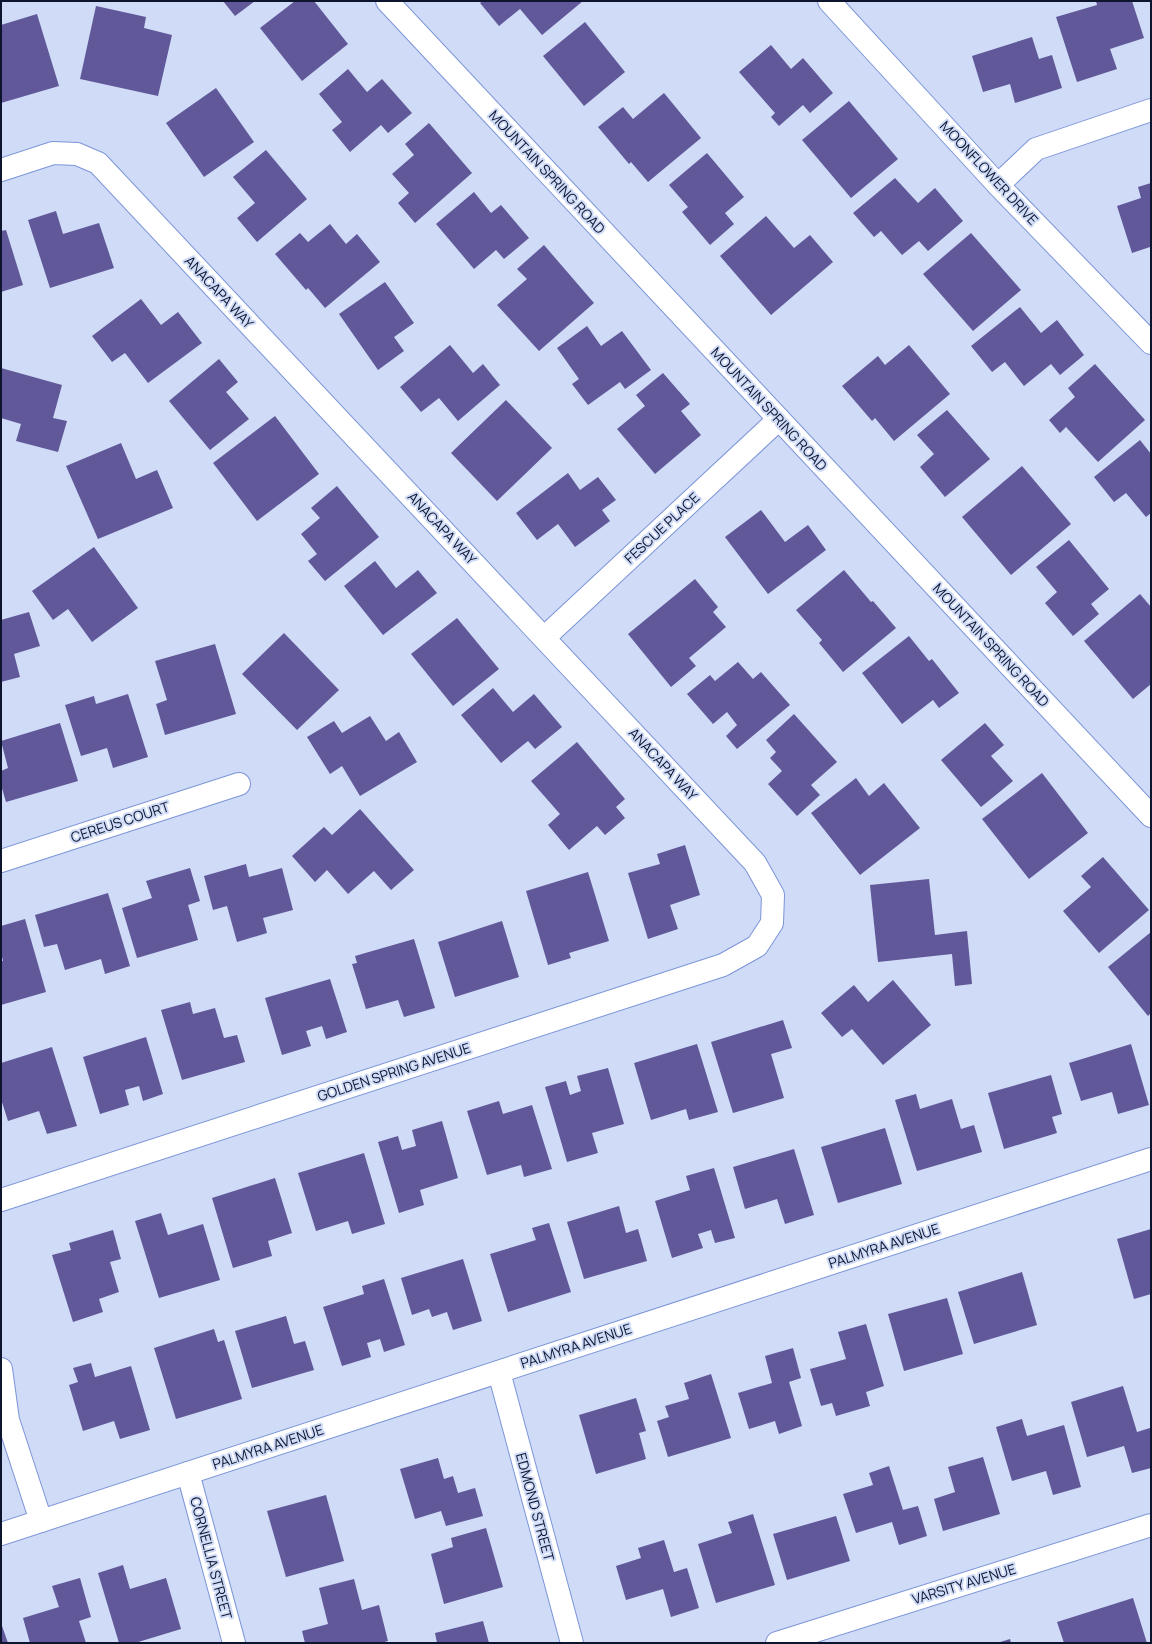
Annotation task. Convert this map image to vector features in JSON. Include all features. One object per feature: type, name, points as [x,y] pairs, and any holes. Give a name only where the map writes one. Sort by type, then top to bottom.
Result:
[{"type":"street","name":"MOUNTAIN SPRING ROAD","points":[[387,1],[1151,816]]},
{"type":"street","name":"MOONFLOWER DRIVE","points":[[829,1],[998,185],[1151,343]]},
{"type":"street","points":[[998,185],[1036,149],[1151,110]]},
{"type":"street","name":"ANACAPA WAY","points":[[1,170],[53,153],[77,154],[98,164],[545,637],[755,863],[773,895],[772,923]]},
{"type":"street","name":"FESCUE PLACE","points":[[545,637],[779,419]]},
{"type":"street","name":"CEREUS COURT","points":[[1,861],[238,784]]},
{"type":"street","name":"GOLDEN SPRING AVENUE","points":[[1,1200],[723,965],[757,946],[772,923]]},
{"type":"street","name":"PALMYRA AVENUE","points":[[1,1534],[1151,1159]]},
{"type":"street","points":[[1,1369],[8,1420],[41,1520]]},
{"type":"street","name":"EDMOND STREET","points":[[499,1372],[572,1643]]},
{"type":"street","name":"CORNELLIA STREET","points":[[188,1473],[234,1643]]},
{"type":"street","name":"VARSITY AVENUE","points":[[777,1643],[1151,1525]]},
{"type":"building","points":[[223,1],[255,1],[235,16]]},
{"type":"building","points":[[295,1],[314,1],[348,44],[302,81],[260,28]]},
{"type":"building","points":[[483,1],[583,1],[542,35],[520,9],[499,26],[480,3]]},
{"type":"building","points":[[1096,1],[1132,1],[1144,38],[1110,49],[1117,69],[1077,82],[1056,17],[1097,5]]},
{"type":"building","points":[[96,6],[146,17],[144,28],[172,35],[158,96],[80,79]]},
{"type":"building","points":[[37,14],[59,86],[1,103],[1,25]]},
{"type":"building","points":[[585,22],[625,72],[584,106],[543,56]]},
{"type":"building","points":[[1032,37],[1039,59],[1052,55],[1062,88],[1015,103],[1010,84],[983,92],[972,56]]},
{"type":"building","points":[[771,45],[791,69],[803,58],[833,93],[810,113],[803,105],[779,126],[771,117],[775,113],[739,72]]},
{"type":"building","points":[[348,69],[367,92],[382,79],[412,113],[388,133],[381,125],[350,152],[332,130],[342,122],[319,94]]},
{"type":"building","points":[[216,88],[254,142],[204,177],[166,123]]},
{"type":"building","points":[[664,93],[701,138],[648,182],[631,162],[629,164],[598,127],[623,107],[633,119]]},
{"type":"building","points":[[849,101],[898,159],[851,198],[802,140]]},
{"type":"building","points":[[429,123],[472,173],[415,223],[398,203],[409,193],[392,174],[414,155],[405,144]]},
{"type":"building","points":[[266,150],[307,199],[257,242],[237,218],[255,203],[233,177]]},
{"type":"building","points":[[707,153],[744,197],[725,213],[734,224],[710,245],[682,212],[688,207],[669,185]]},
{"type":"building","points":[[895,178],[918,203],[935,188],[963,221],[928,251],[919,241],[902,255],[881,231],[874,237],[853,213]]},
{"type":"building","points":[[1151,183],[1151,251],[1150,247],[1132,253],[1117,206],[1141,198],[1138,187]]},
{"type":"building","points":[[474,192],[491,213],[501,205],[529,238],[504,259],[496,250],[474,269],[436,224]]},
{"type":"building","points":[[56,211],[63,234],[99,223],[114,268],[50,288],[28,220]]},
{"type":"building","points":[[766,216],[794,248],[810,235],[833,262],[771,315],[720,256]]},
{"type":"building","points":[[330,224],[346,244],[357,234],[380,262],[325,308],[308,288],[306,290],[275,254],[300,233],[308,242]]},
{"type":"building","points":[[6,230],[23,285],[1,292],[1,231]]},
{"type":"building","points":[[971,233],[1021,290],[973,331],[923,274]]},
{"type":"building","points":[[544,245],[594,303],[539,351],[497,305],[527,279],[517,269]]},
{"type":"building","points":[[385,282],[414,323],[394,337],[404,351],[378,370],[339,314]]},
{"type":"building","points":[[141,299],[161,325],[178,312],[202,343],[148,383],[125,353],[112,362],[92,336]]},
{"type":"building","points":[[1020,307],[1041,333],[1057,320],[1084,355],[1060,375],[1051,364],[1024,386],[1005,362],[992,372],[971,346]]},
{"type":"building","points":[[587,326],[601,346],[622,331],[651,370],[625,389],[620,382],[588,405],[572,384],[579,379],[557,348]]},
{"type":"building","points":[[450,345],[473,373],[483,364],[500,385],[458,421],[439,398],[421,412],[400,387]]},
{"type":"building","points":[[909,345],[950,394],[894,441],[875,418],[872,421],[842,386],[878,356],[885,365]]},
{"type":"building","points":[[219,359],[238,382],[226,392],[249,419],[210,450],[169,401]]},
{"type":"building","points":[[1095,364],[1145,420],[1098,462],[1066,427],[1060,433],[1049,420],[1075,397],[1068,388]]},
{"type":"building","points":[[1,368],[62,385],[53,418],[67,421],[58,452],[16,441],[21,424],[1,418]]},
{"type":"building","points":[[663,373],[690,404],[681,411],[701,435],[655,474],[617,429],[645,406],[636,395]]},
{"type":"building","points":[[506,400],[552,448],[497,501],[451,453]]},
{"type":"building","points":[[947,410],[990,459],[945,497],[920,467],[934,454],[917,435]]},
{"type":"building","points":[[275,416],[319,474],[257,521],[213,463]]},
{"type":"building","points":[[1140,440],[1151,454],[1151,513],[1146,517],[1126,493],[1114,502],[1094,477]]},
{"type":"building","points":[[121,443],[136,479],[157,470],[173,508],[98,539],[66,466]]},
{"type":"building","points":[[1022,466],[1071,524],[1011,575],[962,517]]},
{"type":"building","points":[[568,473],[580,490],[598,477],[616,500],[602,510],[610,521],[575,547],[558,524],[537,540],[516,513]]},
{"type":"building","points":[[337,486],[379,537],[325,581],[308,561],[317,554],[301,534],[320,518],[311,508]]},
{"type":"building","points":[[761,510],[785,542],[808,525],[826,550],[768,594],[725,537]]},
{"type":"building","points":[[1069,540],[1109,589],[1091,604],[1099,614],[1073,636],[1045,603],[1057,592],[1036,567]]},
{"type":"building","points":[[94,547],[138,608],[92,642],[68,609],[53,620],[32,591]]},
{"type":"building","points":[[375,561],[396,588],[418,570],[437,593],[383,635],[344,586]]},
{"type":"building","points":[[844,570],[871,602],[873,601],[896,628],[843,672],[819,643],[822,640],[796,610]]},
{"type":"building","points":[[695,579],[718,607],[713,612],[726,627],[689,658],[696,666],[671,687],[628,634]]},
{"type":"building","points":[[1140,594],[1151,607],[1151,684],[1133,699],[1084,641]]},
{"type":"building","points":[[29,612],[40,646],[14,654],[20,677],[1,682],[1,620]]},
{"type":"building","points":[[457,618],[499,669],[453,706],[411,654]]},
{"type":"building","points":[[284,633],[339,690],[297,730],[242,674]]},
{"type":"building","points":[[909,636],[929,661],[932,659],[959,693],[939,708],[933,700],[902,724],[862,673]]},
{"type":"building","points":[[215,644],[236,714],[165,735],[156,704],[167,700],[155,661]]},
{"type":"building","points":[[738,662],[753,679],[761,672],[790,705],[737,749],[726,736],[737,725],[727,712],[713,724],[687,694],[710,675],[715,681]]},
{"type":"building","points":[[493,688],[513,712],[534,694],[562,727],[535,749],[528,741],[501,763],[461,715]]},
{"type":"building","points":[[128,694],[148,757],[113,768],[107,748],[81,756],[65,705],[94,696],[96,704]]},
{"type":"building","points":[[794,714],[837,762],[811,785],[820,795],[797,816],[768,784],[782,771],[770,758],[776,752],[766,740]]},
{"type":"building","points":[[370,716],[386,741],[399,732],[417,762],[360,796],[342,766],[330,774],[307,737],[334,721],[342,733]]},
{"type":"building","points":[[60,723],[78,781],[6,802],[1,785],[1,771],[8,768],[1,741]]},
{"type":"building","points":[[985,723],[1004,745],[991,756],[1013,781],[981,807],[941,760]]},
{"type":"building","points":[[577,742],[625,799],[616,807],[625,818],[605,835],[597,826],[569,850],[548,825],[560,814],[531,781]]},
{"type":"building","points":[[1042,773],[1088,833],[1029,879],[982,819]]},
{"type":"building","points":[[856,778],[869,796],[884,783],[920,828],[860,875],[811,813]]},
{"type":"building","points":[[360,809],[414,870],[391,890],[374,871],[348,894],[327,870],[315,882],[292,856],[324,827],[332,835]]},
{"type":"building","points":[[685,845],[700,895],[670,905],[678,929],[648,939],[628,873],[660,864],[657,854]]},
{"type":"building","points":[[1103,857],[1149,910],[1099,953],[1063,911],[1091,887],[1081,876]]},
{"type":"building","points":[[246,864],[249,877],[282,868],[293,910],[263,918],[267,933],[237,942],[227,906],[213,910],[204,876]]},
{"type":"building","points":[[190,868],[200,901],[188,905],[198,940],[137,958],[122,908],[152,898],[146,881]]},
{"type":"building","points":[[588,872],[609,941],[569,953],[571,958],[548,965],[526,891]]},
{"type":"building","points":[[929,879],[935,935],[967,931],[972,984],[955,986],[952,954],[878,962],[870,885]]},
{"type":"building","points":[[108,893],[130,966],[105,974],[101,959],[65,970],[57,944],[44,947],[35,915]]},
{"type":"building","points":[[25,919],[46,992],[1,1005],[1,961],[3,961],[1,953],[1,926]]},
{"type":"building","points":[[502,921],[519,977],[455,997],[438,942]]},
{"type":"building","points":[[1151,932],[1151,1013],[1148,1016],[1108,967]]},
{"type":"building","points":[[414,939],[435,1008],[404,1017],[398,1000],[366,1009],[352,964],[357,963],[355,956]]},
{"type":"building","points":[[330,979],[347,1032],[326,1039],[322,1026],[306,1031],[311,1046],[282,1055],[265,998]]},
{"type":"building","points":[[893,980],[931,1025],[883,1065],[852,1029],[842,1037],[821,1013],[854,985],[868,1002]]},
{"type":"building","points":[[190,1002],[193,1014],[215,1008],[224,1038],[237,1035],[245,1062],[182,1080],[161,1010]]},
{"type":"building","points":[[783,1020],[792,1048],[771,1054],[784,1098],[733,1113],[711,1042]]},
{"type":"building","points":[[146,1037],[163,1094],[143,1101],[139,1086],[125,1090],[129,1105],[100,1114],[83,1057]]},
{"type":"building","points":[[697,1044],[718,1112],[689,1120],[686,1109],[651,1120],[634,1063]]},
{"type":"building","points":[[1131,1044],[1149,1105],[1118,1114],[1112,1092],[1081,1101],[1069,1063]]},
{"type":"building","points":[[52,1047],[77,1126],[47,1134],[39,1111],[8,1121],[1,1099],[1,1063]]},
{"type":"building","points":[[608,1068],[624,1124],[592,1133],[598,1153],[567,1162],[545,1087],[566,1081],[570,1095],[581,1091],[577,1076]]},
{"type":"building","points":[[1051,1075],[1062,1114],[1052,1117],[1057,1133],[1004,1149],[988,1093]]},
{"type":"building","points":[[916,1094],[920,1109],[952,1099],[961,1129],[974,1125],[982,1152],[917,1171],[895,1100]]},
{"type":"building","points":[[499,1101],[503,1114],[532,1105],[552,1169],[524,1177],[521,1165],[487,1175],[467,1111]]},
{"type":"building","points":[[442,1121],[458,1178],[420,1190],[424,1205],[399,1213],[378,1142],[398,1136],[402,1150],[416,1146],[412,1130]]},
{"type":"building","points":[[885,1128],[902,1184],[838,1203],[821,1147]]},
{"type":"building","points":[[794,1149],[814,1215],[785,1224],[777,1199],[745,1209],[733,1167]]},
{"type":"building","points":[[364,1153],[385,1224],[352,1234],[348,1221],[316,1231],[298,1173]]},
{"type":"building","points":[[714,1168],[735,1238],[715,1243],[711,1230],[698,1234],[703,1248],[672,1258],[655,1201],[690,1190],[686,1176]]},
{"type":"building","points":[[275,1178],[292,1233],[268,1241],[272,1256],[233,1268],[212,1198]]},
{"type":"building","points":[[619,1206],[626,1233],[638,1229],[647,1261],[584,1279],[567,1222]]},
{"type":"building","points":[[161,1213],[168,1235],[203,1224],[220,1280],[159,1298],[135,1221]]},
{"type":"building","points":[[549,1223],[571,1292],[508,1312],[490,1254],[536,1240],[532,1228]]},
{"type":"building","points":[[1151,1229],[1151,1294],[1134,1299],[1117,1239]]},
{"type":"building","points":[[113,1230],[121,1259],[110,1262],[119,1292],[99,1299],[103,1312],[73,1322],[52,1255],[71,1250],[69,1243]]},
{"type":"building","points":[[463,1259],[482,1321],[453,1330],[447,1312],[432,1317],[429,1309],[412,1315],[401,1278]]},
{"type":"building","points":[[1022,1272],[1037,1325],[974,1344],[958,1292]]},
{"type":"building","points":[[384,1279],[405,1345],[384,1352],[380,1339],[367,1343],[371,1357],[342,1366],[323,1307],[364,1294],[362,1286]]},
{"type":"building","points":[[947,1298],[963,1354],[904,1371],[888,1314]]},
{"type":"building","points":[[286,1316],[294,1344],[305,1341],[314,1370],[252,1388],[235,1331]]},
{"type":"building","points":[[866,1324],[884,1386],[866,1392],[870,1406],[836,1416],[832,1403],[821,1406],[810,1369],[846,1359],[838,1332]]},
{"type":"building","points":[[214,1329],[218,1342],[224,1340],[242,1399],[176,1419],[154,1348]]},
{"type":"building","points":[[793,1348],[801,1378],[789,1382],[802,1426],[779,1434],[775,1421],[749,1429],[738,1393],[772,1383],[765,1356]]},
{"type":"building","points":[[91,1363],[95,1377],[131,1366],[150,1430],[120,1439],[114,1421],[83,1431],[69,1385],[78,1382],[73,1368]]},
{"type":"building","points":[[711,1374],[731,1438],[668,1457],[657,1421],[669,1417],[665,1406],[689,1399],[684,1383]]},
{"type":"building","points":[[1123,1386],[1137,1432],[1151,1429],[1151,1468],[1132,1473],[1124,1446],[1087,1457],[1071,1402]]},
{"type":"building","points":[[636,1398],[646,1431],[639,1433],[646,1459],[596,1474],[579,1415]]},
{"type":"building","points":[[1022,1419],[1027,1436],[1064,1425],[1081,1487],[1053,1495],[1046,1471],[1012,1481],[996,1427]]},
{"type":"building","points":[[983,1457],[1000,1514],[943,1531],[934,1499],[955,1492],[948,1467]]},
{"type":"building","points":[[438,1458],[444,1479],[453,1476],[458,1493],[475,1488],[483,1516],[446,1526],[441,1511],[415,1519],[400,1469]]},
{"type":"building","points":[[889,1466],[903,1510],[918,1506],[927,1536],[899,1545],[892,1522],[856,1533],[843,1494],[873,1485],[869,1473]]},
{"type":"building","points":[[326,1495],[344,1561],[286,1577],[267,1511]]},
{"type":"building","points":[[753,1514],[775,1585],[716,1603],[698,1544],[732,1533],[728,1522]]},
{"type":"building","points":[[836,1516],[850,1561],[787,1580],[773,1534]]},
{"type":"building","points":[[486,1528],[503,1587],[444,1604],[431,1554],[453,1547],[451,1538]]},
{"type":"building","points":[[664,1540],[674,1572],[687,1568],[699,1608],[671,1617],[663,1589],[626,1600],[616,1566],[641,1558],[638,1548]]},
{"type":"building","points":[[123,1565],[130,1589],[166,1578],[181,1629],[135,1643],[119,1643],[98,1573]]},
{"type":"building","points":[[80,1578],[91,1617],[79,1621],[86,1643],[30,1643],[23,1618],[59,1607],[52,1586]]},
{"type":"building","points":[[354,1579],[362,1610],[379,1605],[388,1641],[381,1643],[305,1643],[302,1631],[328,1624],[319,1588]]},
{"type":"building","points":[[1133,1598],[1147,1643],[1064,1643],[1057,1622]]},
{"type":"building","points":[[483,1621],[489,1643],[437,1643],[435,1633]]},
{"type":"building","points":[[1,1623],[8,1643],[1,1643]]},
{"type":"building","points":[[1010,1639],[1011,1643],[997,1643]]}]
